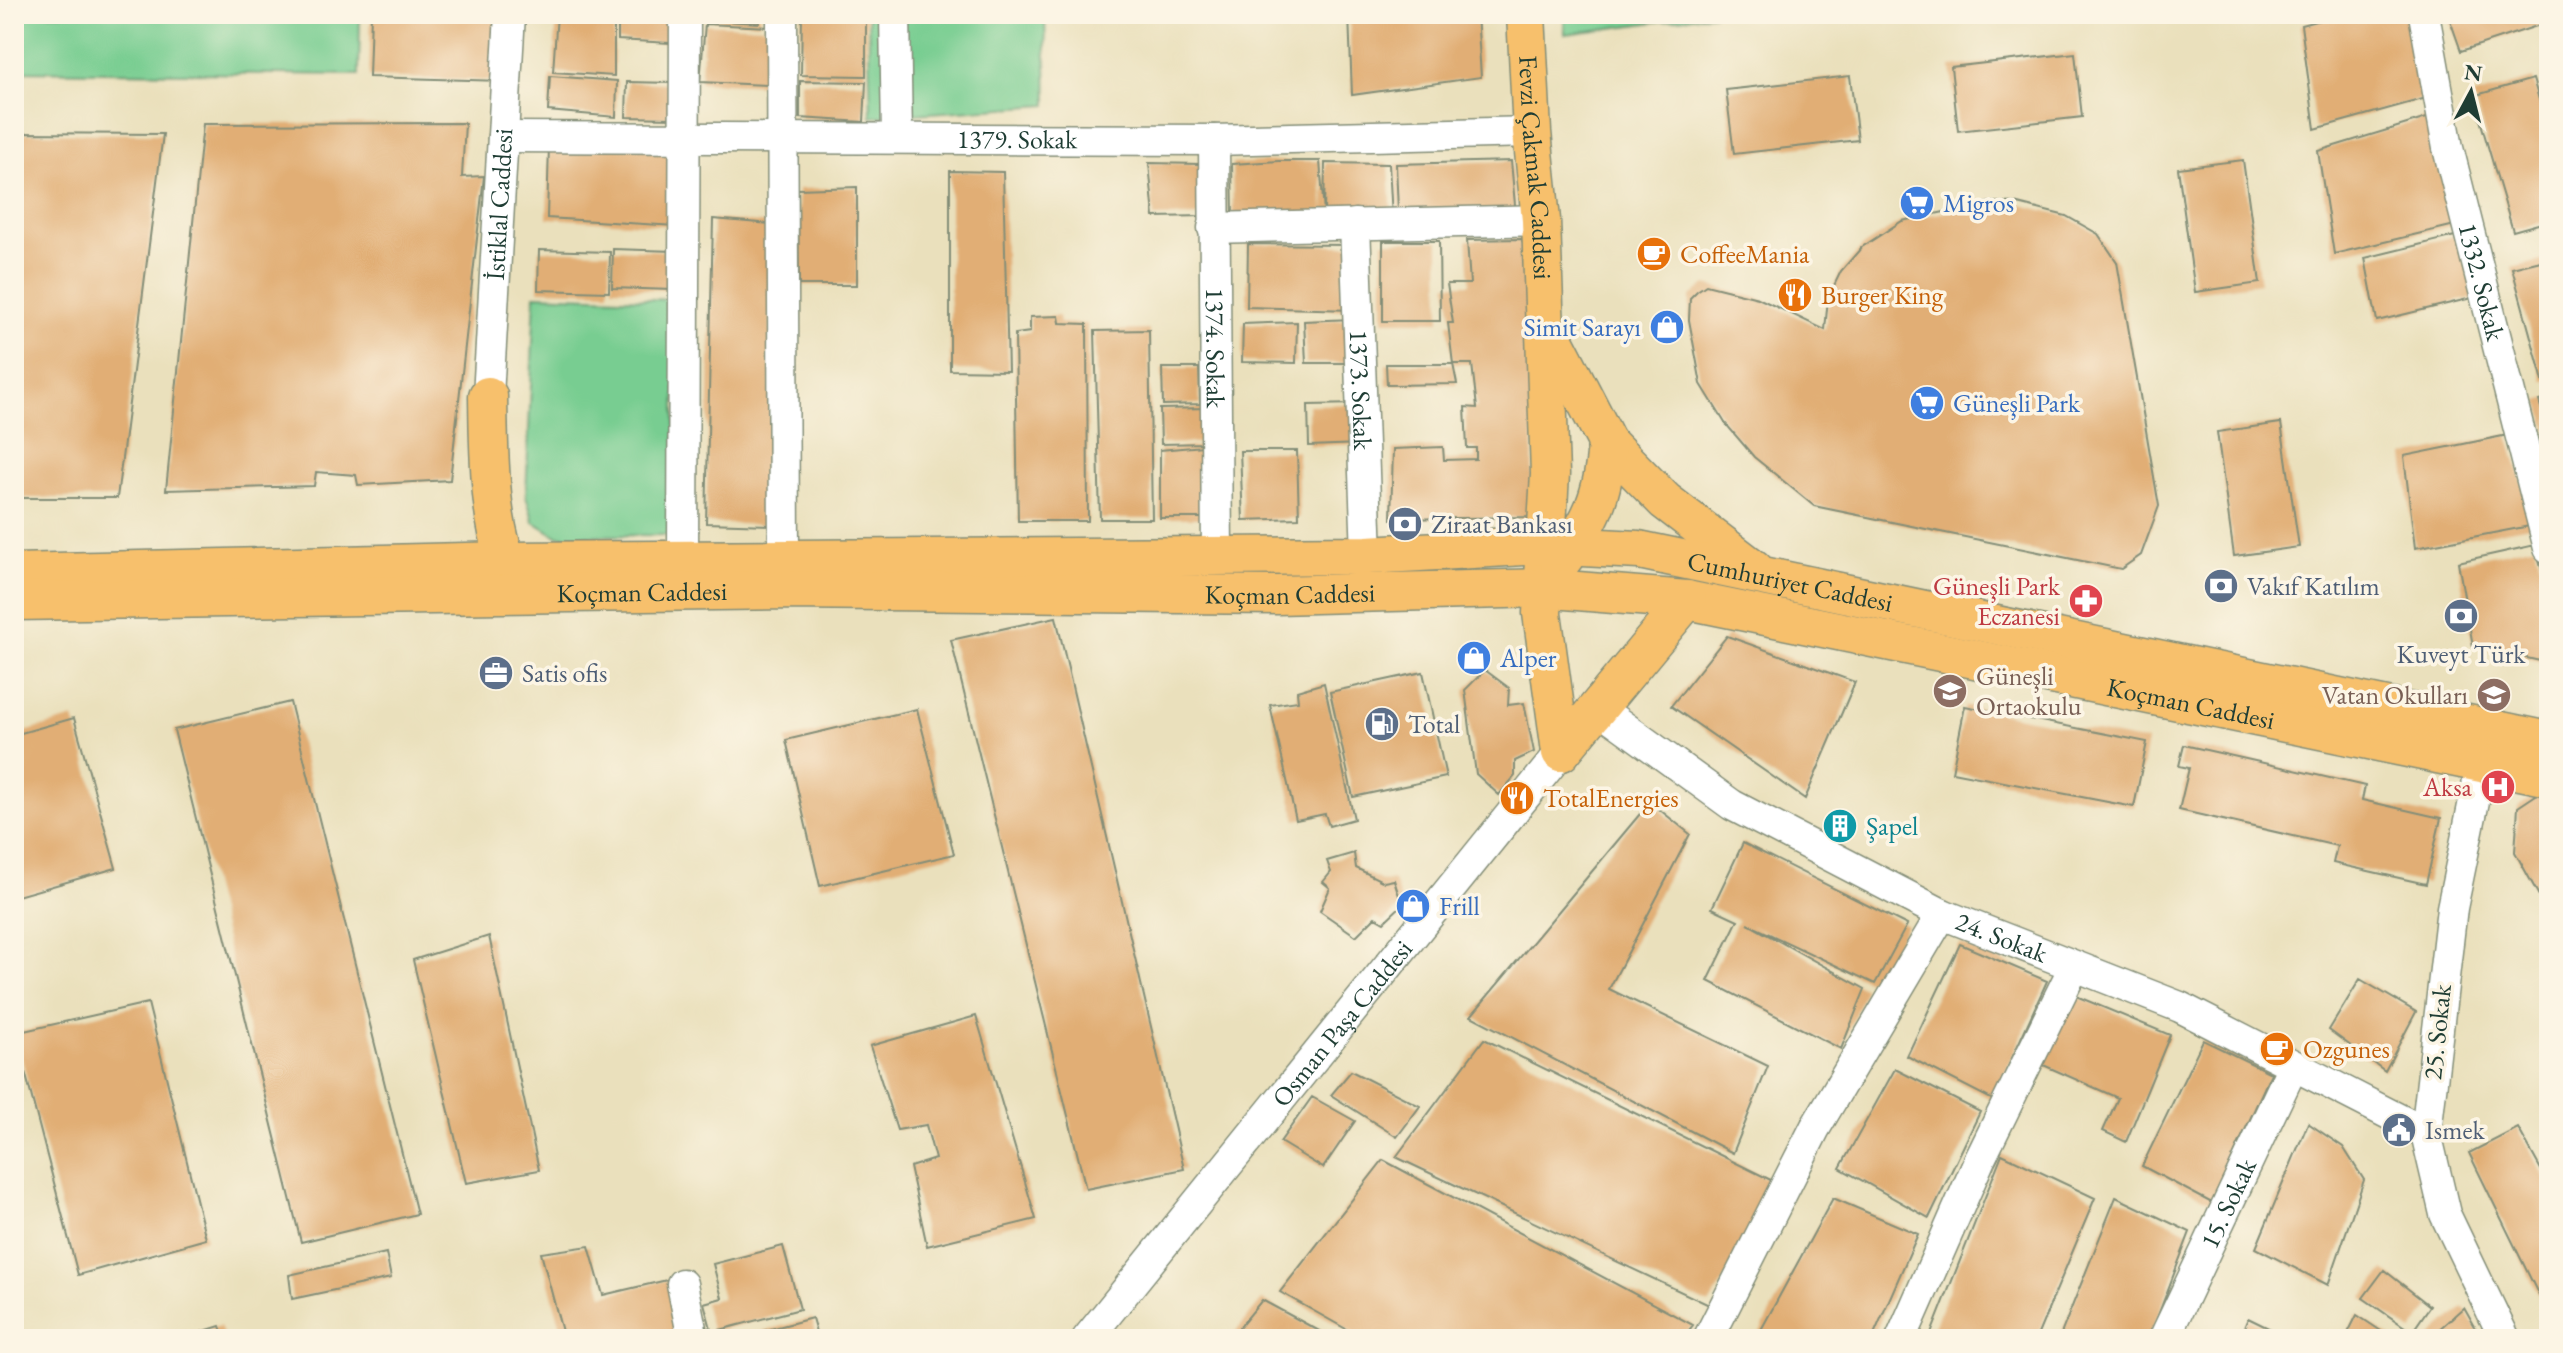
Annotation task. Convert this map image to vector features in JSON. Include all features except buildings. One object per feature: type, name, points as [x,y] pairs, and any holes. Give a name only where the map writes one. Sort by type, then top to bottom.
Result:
[{"type":"main road","name":"Fevzi Çakmak Caddesi","points":[[1526,14],[1532,132],[1541,220],[1550,474],[1559,546],[1541,588],[1561,752]]},
{"type":"main road","points":[[1545,323],[1607,442],[1665,501],[1763,577]]},
{"type":"main road","points":[[488,396],[490,480],[507,561],[516,578],[526,587],[563,593]]},
{"type":"main road","points":[[443,562],[464,549],[472,534],[479,446],[488,396]]},
{"type":"main road","points":[[1559,546],[1604,484],[1607,442]]},
{"type":"main road","name":"Koçman Caddesi","points":[[14,573],[507,561],[1367,555],[1559,546]]},
{"type":"main road","name":"Cumhuriyet Caddesi","points":[[1559,546],[1639,550],[2549,741]]},
{"type":"main road","name":"Koçman Caddesi","points":[[14,601],[803,590],[1277,595],[1541,588],[1687,600],[2549,777]]},
{"type":"main road","name":"Osman Paşa Caddesi","points":[[1561,752],[1687,600]]},
{"type":"street","name":"İstiklal Caddesi","points":[[488,396],[510,14]]},
{"type":"street","points":[[683,560],[682,138],[685,14]]},
{"type":"street","points":[[782,14],[784,560]]},
{"type":"street","points":[[895,14],[897,138]]},
{"type":"street","name":"1332. Sokak","points":[[2424,14],[2448,148],[2549,548]]},
{"type":"street","name":"1379. Sokak","points":[[503,137],[1214,140],[1532,132]]},
{"type":"street","name":"1374. Sokak","points":[[1214,140],[1217,556]]},
{"type":"street","points":[[1213,228],[1541,220]]},
{"type":"street","name":"1373. Sokak","points":[[1355,224],[1367,555]]},
{"type":"street","name":"24. Sokak","points":[[1598,708],[1732,805],[1942,914],[2180,1007],[2426,1133]]},
{"type":"street","name":"Osman Paşa Caddesi","points":[[1087,1339],[1561,752]]},
{"type":"street","name":"25. Sokak","points":[[2482,762],[2452,908],[2426,1133],[2445,1214],[2499,1336]]},
{"type":"street","points":[[1708,1339],[1815,1128],[1942,914]]},
{"type":"street","points":[[1901,1339],[1980,1159],[2074,967]]},
{"type":"street","name":"15. Sokak","points":[[2164,1339],[2293,1066]]},
{"type":"street","points":[[682,1284],[693,1339]]},
{"type":"green space","points":[[14,14],[360,14],[359,75],[14,71]]},
{"type":"green space","points":[[868,14],[1045,14],[1047,105],[871,117]]},
{"type":"green space","points":[[1564,14],[1715,14],[1565,34]]},
{"type":"green space","points":[[535,295],[677,300],[673,535],[557,536],[534,522],[526,496]]},
{"type":"place","name":"Migros","points":[[1917,203]]},
{"type":"place","name":"CoffeeMania","points":[[1654,254]]},
{"type":"place","name":"Burger King","points":[[1795,295]]},
{"type":"place","name":"Simit Sarayı","points":[[1667,327]]},
{"type":"place","name":"Güneşli Park","points":[[1927,403]]},
{"type":"place","name":"Ziraat Bankası","points":[[1405,524]]},
{"type":"place","name":"Vakıf Katılım","points":[[2221,586]]},
{"type":"place","name":"Güneşli Park Eczanesi","points":[[2086,601]]},
{"type":"place","name":"Kuveyt Türk","points":[[2461,616]]},
{"type":"place","name":"Alper","points":[[1474,658]]},
{"type":"place","name":"Satis ofis","points":[[496,673]]},
{"type":"place","name":"Güneşli Ortaokulu","points":[[1950,691]]},
{"type":"place","name":"Vatan Okulları","points":[[2494,695]]},
{"type":"place","name":"Total","points":[[1382,724]]},
{"type":"place","name":"Aksa","points":[[2498,787]]},
{"type":"place","name":"TotalEnergies","points":[[1517,798]]},
{"type":"place","name":"Şapel","points":[[1840,826]]},
{"type":"place","name":"Frill","points":[[1413,906]]},
{"type":"place","name":"Ozgunes","points":[[2277,1049]]},
{"type":"place","name":"Ismek","points":[[2399,1130]]}]
